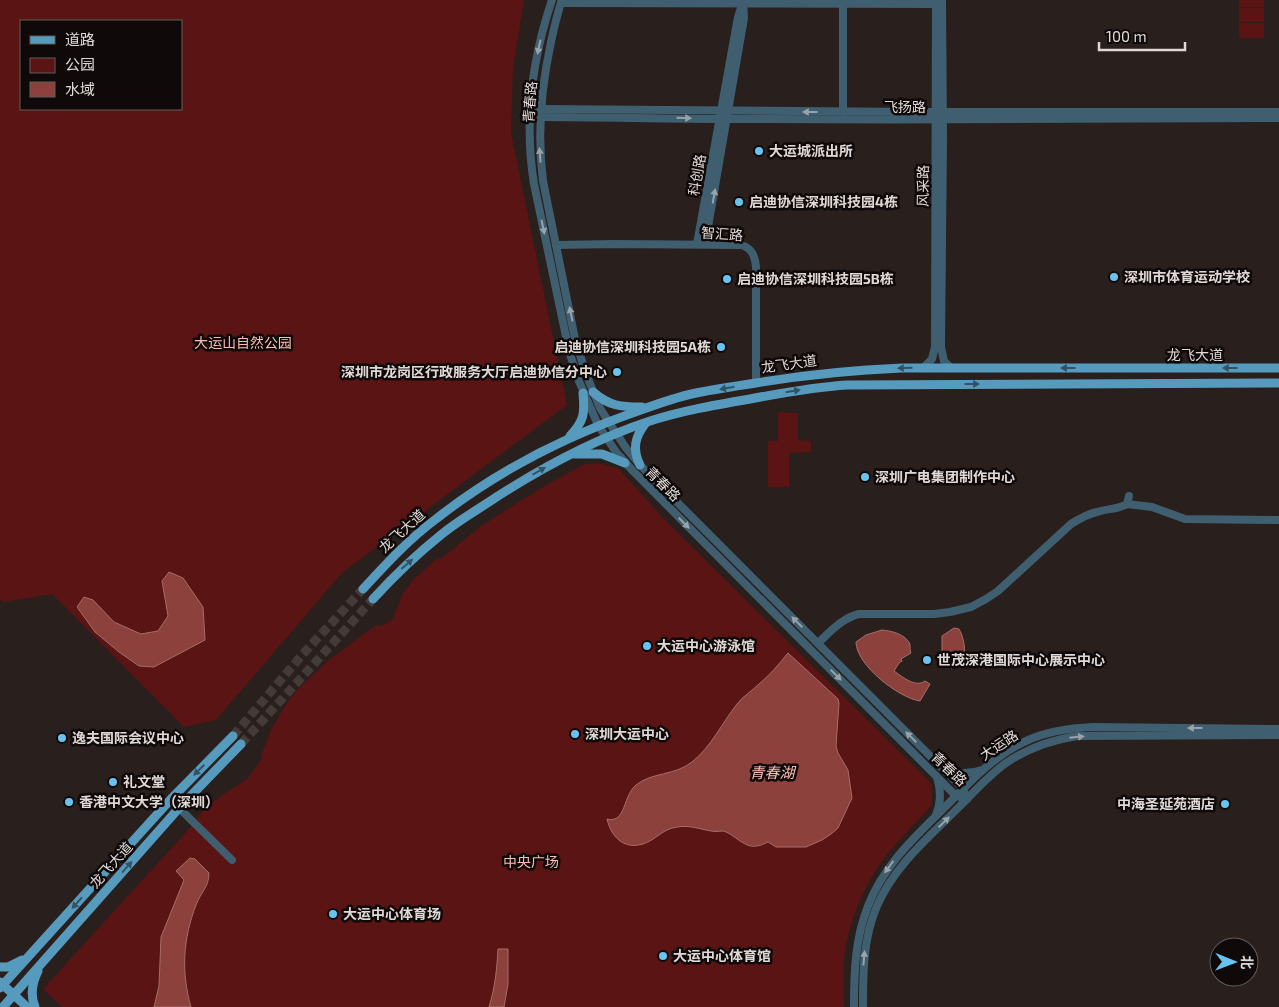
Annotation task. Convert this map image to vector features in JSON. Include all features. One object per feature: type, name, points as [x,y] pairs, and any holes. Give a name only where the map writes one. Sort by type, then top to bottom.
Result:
[{"type":"main road","name":"龙飞大道","points":[[363,589],[388,562],[435,519],[495,478],[543,450],[598,425],[694,394],[796,376],[874,369],[1279,368]]},
{"type":"main road","name":"龙飞大道","points":[[373,599],[398,572],[442,534],[522,481],[569,454],[606,438],[646,423],[692,410],[792,391],[847,385],[1279,383]]},
{"type":"main road","points":[[568,438],[583,418],[588,392],[616,406],[650,407]]},
{"type":"main road","points":[[640,465],[636,452],[636,441],[637,435],[646,423]]},
{"type":"main road","points":[[569,454],[602,454],[625,463]]},
{"type":"main road","name":"龙飞大道","points":[[1,985],[170,799],[233,736]]},
{"type":"main road","name":"龙飞大道","points":[[3,1007],[180,808],[241,744]]},
{"type":"main road","points":[[0,967],[8,967],[28,957]]},
{"type":"main road","points":[[35,1007],[32,1001],[33,984],[41,964]]},
{"type":"main road","points":[[1,985],[27,1007]]},
{"type":"street","name":"青春路","points":[[552,0],[534,73],[530,113],[530,152],[534,184],[569,351],[588,392],[598,425],[625,463],[956,796],[967,799]]},
{"type":"street","name":"青春路","points":[[561,1],[542,91],[539,134],[541,165],[576,339],[586,374],[588,392],[616,434],[640,465],[963,789],[967,799]]},
{"type":"street","points":[[561,1],[843,4],[938,1]]},
{"type":"street","name":"风采路","points":[[938,1],[941,347],[944,361],[951,368]]},
{"type":"street","name":"科创路","points":[[701,244],[724,115],[738,17],[743,2]]},
{"type":"street","points":[[843,4],[843,112]]},
{"type":"street","name":"飞扬路","points":[[724,115],[843,112],[939,116],[1279,112]]},
{"type":"street","name":"飞扬路","points":[[530,113],[594,116],[1279,118]]},
{"type":"street","name":"风采路","points":[[923,368],[932,359],[935,347],[939,116]]},
{"type":"street","name":"智汇路","points":[[556,245],[701,244],[741,245],[749,249],[754,256],[756,267],[756,383]]},
{"type":"street","points":[[818,644],[849,616],[858,614],[934,614],[970,607],[986,600],[1071,524],[1083,516],[1120,508],[1128,500],[1185,519],[1279,520]]},
{"type":"street","name":"大运路","points":[[854,1007],[858,937],[867,907],[888,867],[963,789],[984,769],[1010,750],[1041,735],[1076,728],[1279,728]]},
{"type":"street","name":"大运路","points":[[863,1007],[864,955],[869,929],[877,905],[892,878],[967,799],[1005,764],[1033,748],[1062,738],[1092,736],[1279,735]]},
{"type":"street","points":[[942,768],[952,772],[963,773],[984,769]]},
{"type":"street","points":[[934,819],[940,801],[936,775]]},
{"type":"street","points":[[180,808],[232,860]]},
{"type":"green space","name":"大运山自然公园","points":[[0,0],[524,0],[513,68],[511,133],[567,405],[342,573],[216,720],[184,727],[52,594],[3,602],[0,599]]},
{"type":"green space","points":[[1239,0],[1264,0],[1264,7],[1239,7]]},
{"type":"green space","points":[[1239,8],[1264,8],[1264,22],[1239,22]]},
{"type":"green space","points":[[1239,23],[1264,23],[1264,38],[1239,38]]},
{"type":"green space","points":[[778,412],[798,413],[798,440],[811,441],[811,452],[789,453],[789,487],[768,487],[768,441],[778,441]]},
{"type":"green space","name":"深圳大运中心","points":[[596,463],[618,468],[665,520],[932,784],[932,805],[886,856],[871,879],[858,906],[846,947],[844,1007],[62,1007],[43,989],[188,830],[205,808],[247,779],[261,760],[272,728],[297,690],[329,660],[376,625],[381,626],[392,620],[403,593],[413,580],[435,560],[443,557],[481,526],[548,484],[585,464]]},
{"type":"water","points":[[169,572],[183,578],[203,607],[205,640],[154,667],[139,666],[95,632],[77,607],[84,597],[93,600],[114,622],[141,634],[158,631],[168,616],[162,581]]},
{"type":"water","points":[[954,628],[959,629],[963,640],[964,652],[961,663],[951,668],[954,661],[942,654],[942,636]]},
{"type":"water","points":[[882,630],[902,635],[910,644],[911,653],[901,659],[902,661],[894,671],[913,682],[921,683],[925,681],[930,684],[920,701],[911,699],[891,687],[880,679],[863,661],[856,642],[866,635]]},
{"type":"water","name":"青春湖","points":[[788,653],[838,699],[836,746],[848,770],[852,798],[838,828],[822,840],[806,847],[776,847],[768,842],[758,846],[750,846],[724,831],[712,831],[686,826],[667,830],[643,844],[630,845],[619,840],[612,831],[607,819],[618,817],[636,785],[649,778],[678,770],[699,756],[739,701],[767,677]]},
{"type":"water","points":[[190,858],[195,859],[209,873],[208,882],[198,900],[188,930],[186,943],[186,981],[191,1007],[154,1007],[159,986],[161,937],[184,880],[176,871]]},
{"type":"water","points":[[498,949],[508,949],[508,984],[504,1007],[489,1007],[493,993]]},
{"type":"tunnel","points":[[233,736],[302,655],[363,589]]},
{"type":"tunnel","points":[[241,744],[373,599]]},
{"type":"place","name":"大运城派出所","points":[[759,151]]},
{"type":"place","name":"启迪协信深圳科技园4栋","points":[[739,202]]},
{"type":"place","name":"深圳市体育运动学校","points":[[1114,277]]},
{"type":"place","name":"启迪协信深圳科技园5B栋","points":[[727,279]]},
{"type":"place","name":"启迪协信深圳科技园5A栋","points":[[721,347]]},
{"type":"place","name":"深圳市龙岗区行政服务大厅启迪协信分中心","points":[[617,372]]},
{"type":"place","name":"深圳广电集团制作中心","points":[[865,477]]},
{"type":"place","name":"大运中心游泳馆","points":[[647,646]]},
{"type":"place","name":"世茂深港国际中心展示中心","points":[[927,660]]},
{"type":"place","name":"深圳大运中心","points":[[575,734]]},
{"type":"place","name":"逸夫国际会议中心","points":[[62,738]]},
{"type":"place","name":"礼文堂","points":[[113,782]]},
{"type":"place","name":"香港中文大学（深圳）","points":[[69,802]]},
{"type":"place","name":"中海圣延苑酒店","points":[[1225,804]]},
{"type":"place","name":"大运中心体育场","points":[[333,914]]},
{"type":"place","name":"大运中心体育馆","points":[[663,956]]},
{"type":"park label","name":"中央广场","points":[[531,862]]}]
